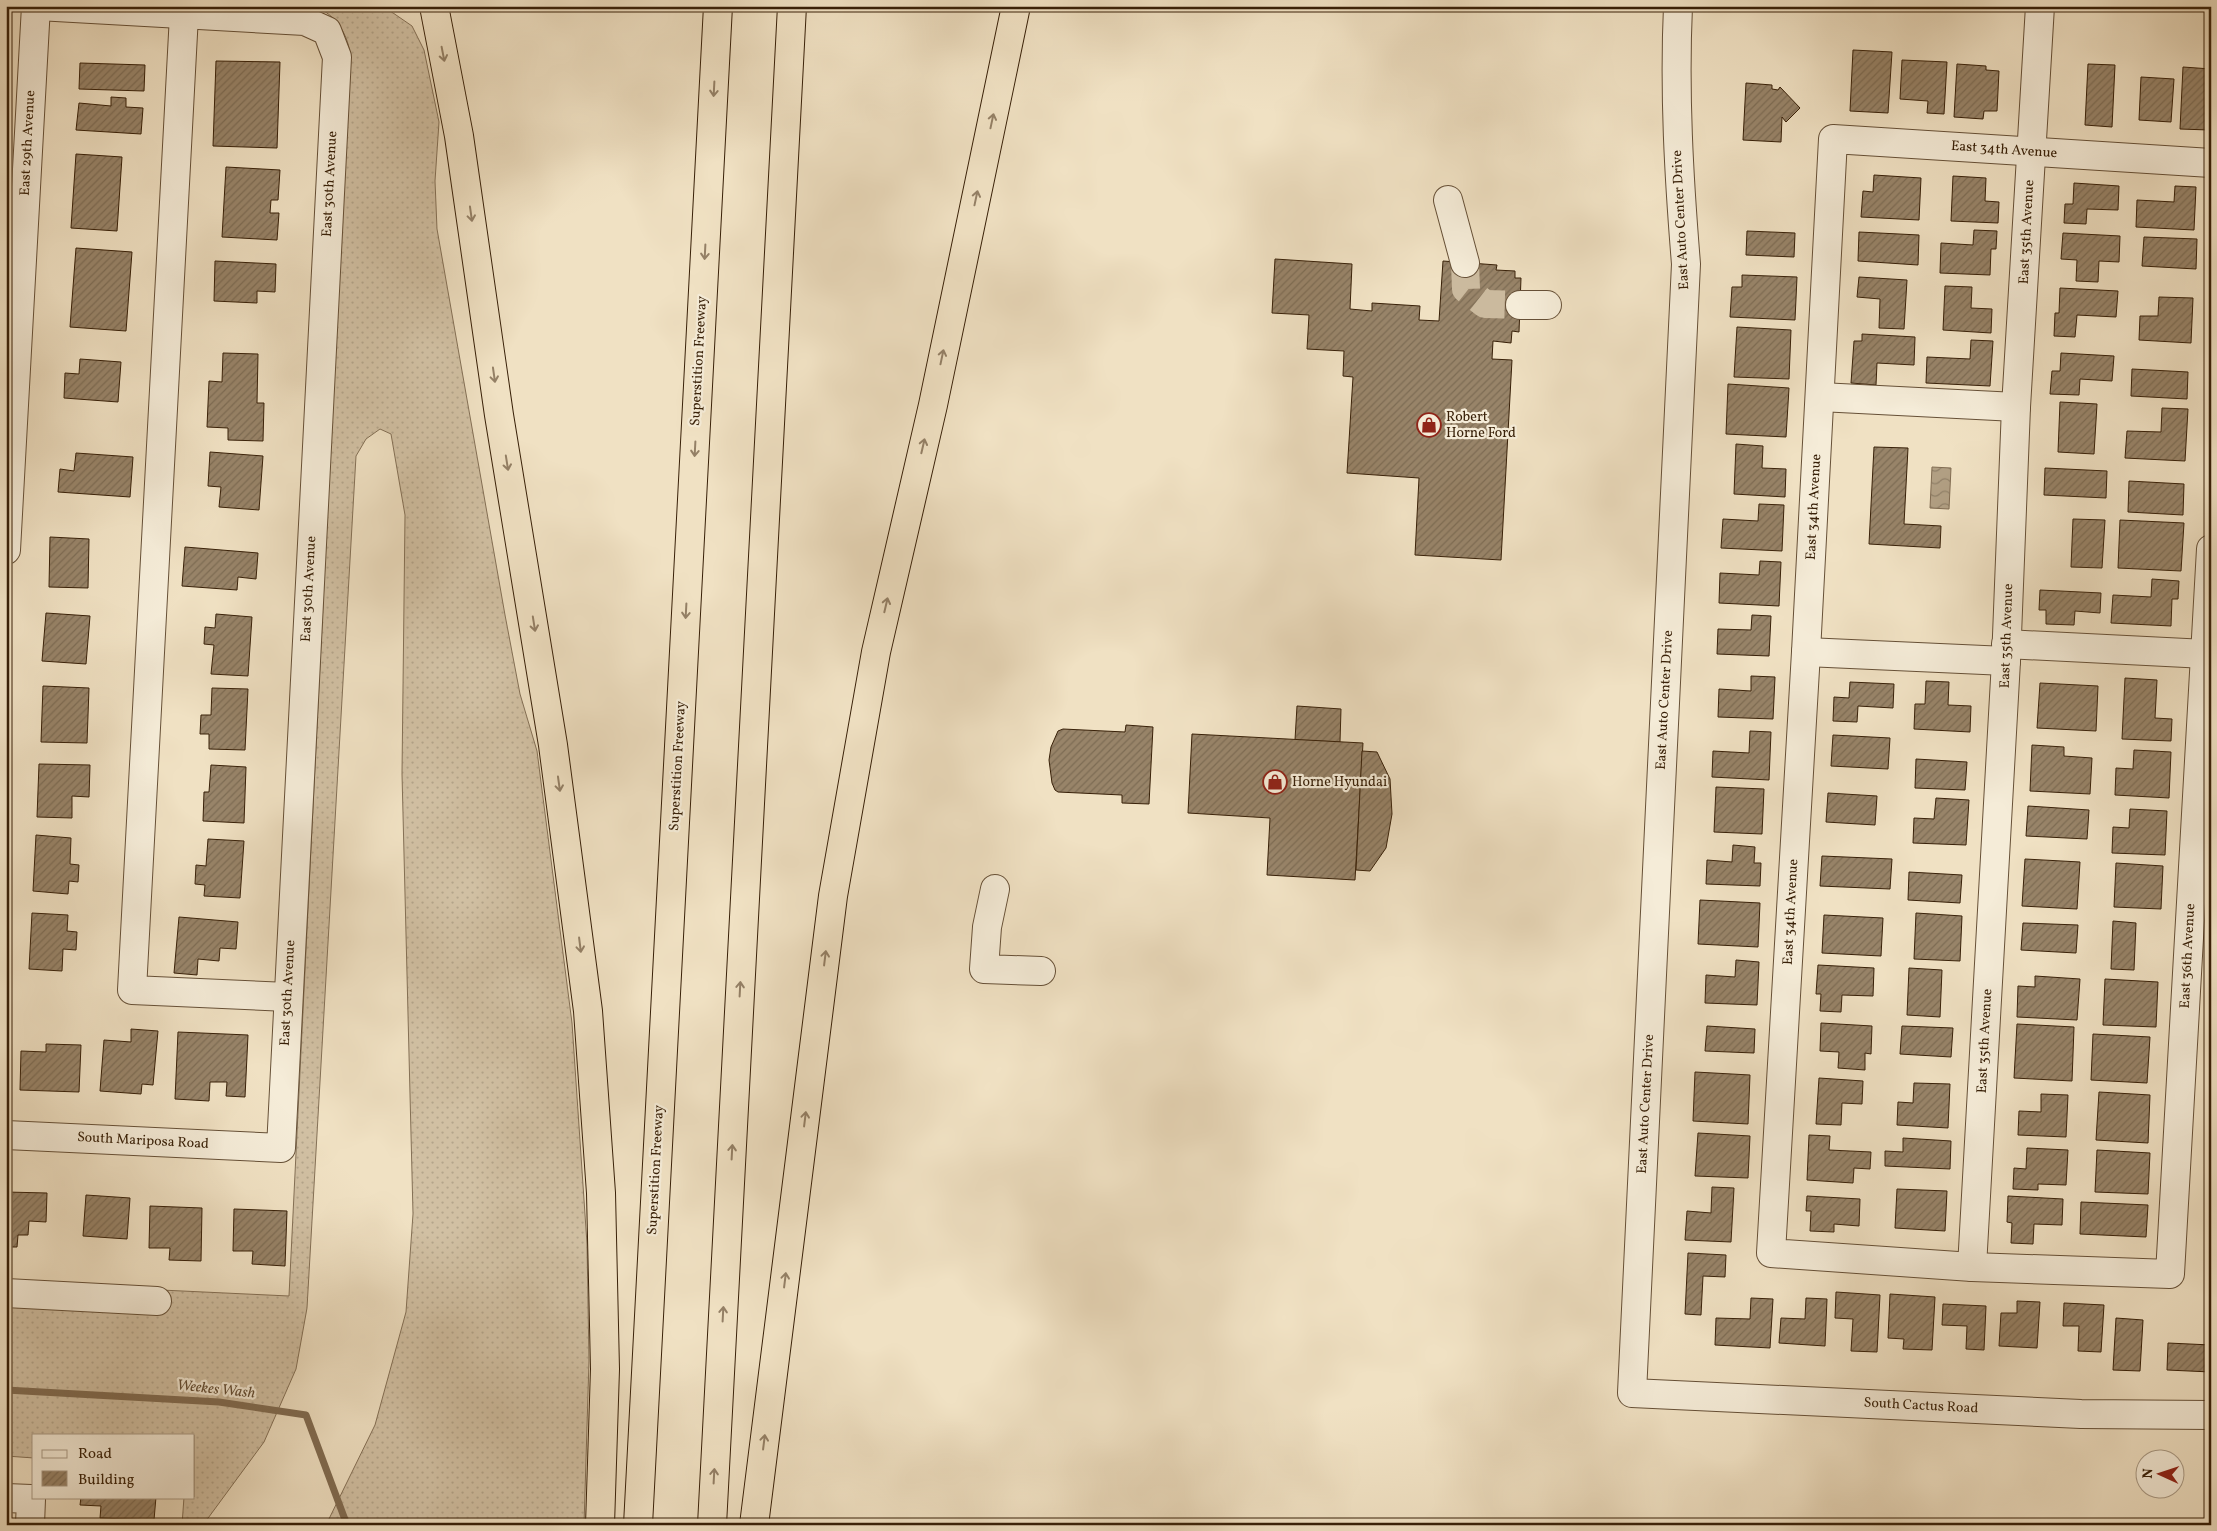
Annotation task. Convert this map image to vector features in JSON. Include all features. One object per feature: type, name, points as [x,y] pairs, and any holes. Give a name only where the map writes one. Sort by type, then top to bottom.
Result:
[{"type":"highway","points":[[434,6],[459,136],[501,425],[553,745],[588,1011],[601,1193],[604,1349],[600,1525]]},
{"type":"highway","name":"Superstition Freeway","points":[[638,1525],[718,6]]},
{"type":"highway","points":[[712,1525],[792,6]]},
{"type":"highway","points":[[754,1525],[833,896],[876,652],[933,405],[1016,6]]},
{"type":"street","points":[[37,6],[184,14],[132,990],[288,997]]},
{"type":"street","name":"East 29th Avenue","points":[[6,550],[37,6]]},
{"type":"street","name":"East Auto Center Drive","points":[[1632,1393],[1686,264],[1678,163],[1676,88],[1678,6]]},
{"type":"street","name":"East 35th Avenue","points":[[1972,1267],[2006,652],[2016,407],[2040,6]]},
{"type":"street","name":"East 30th Avenue","points":[[184,14],[305,21],[328,31],[337,57],[280,1148]]},
{"type":"street","name":"East 34th Avenue","points":[[1972,1267],[1771,1253],[1806,652],[1833,139],[2211,163]]},
{"type":"street","points":[[1448,200],[1465,263]]},
{"type":"street","points":[[1520,305],[1547,305]]},
{"type":"street","points":[[1820,397],[2016,407]]},
{"type":"street","name":"East 36th Avenue","points":[[1972,1267],[2170,1274],[2211,549]]},
{"type":"street","points":[[1806,652],[2206,654]]},
{"type":"street","points":[[995,889],[987,927],[984,969],[1040,971]]},
{"type":"street","name":"South Mariposa Road","points":[[6,1135],[280,1148]]},
{"type":"street","points":[[6,1293],[157,1301]]},
{"type":"street","name":"South Cactus Road","points":[[1632,1393],[2081,1414],[2211,1415]]},
{"type":"shaded area","points":[[310,6],[383,6],[412,26],[424,50],[439,122],[435,181],[437,229],[520,694],[537,751],[572,1023],[587,1244],[589,1361],[584,1525],[326,1525],[375,1425],[406,1312],[413,1214],[402,774],[405,515],[391,434],[380,429],[366,439],[356,456],[307,1308],[296,1369],[264,1442],[203,1525],[182,1525],[184,1498],[195,1498],[195,1434],[32,1434],[32,1458],[6,1456],[6,1301],[161,1290],[289,1296],[350,53],[346,37],[338,23],[326,12]]},
{"type":"water","points":[[1932,467],[1951,468],[1949,509],[1930,508]]},
{"type":"building","points":[[1853,50],[1892,52],[1888,113],[1850,111]]},
{"type":"building","points":[[1902,60],[1947,62],[1944,114],[1927,113],[1928,101],[1900,99]]},
{"type":"building","points":[[216,61],[280,62],[277,148],[213,146]]},
{"type":"building","points":[[80,63],[145,65],[144,91],[79,89]]},
{"type":"building","points":[[1957,64],[1986,66],[1986,70],[1999,71],[1997,111],[1984,111],[1983,119],[1954,117]]},
{"type":"building","points":[[2088,64],[2115,65],[2112,127],[2085,125]]},
{"type":"building","points":[[2183,67],[2211,69],[2209,130],[2180,129]]},
{"type":"building","points":[[2141,77],[2174,79],[2171,122],[2139,120]]},
{"type":"building","points":[[1746,83],[1772,85],[1772,89],[1778,90],[1780,87],[1800,108],[1786,122],[1782,117],[1781,142],[1743,140]]},
{"type":"building","points":[[111,97],[126,98],[126,107],[143,108],[141,134],[76,130],[79,103],[111,106]]},
{"type":"building","points":[[76,154],[122,157],[117,231],[71,228]]},
{"type":"building","points":[[226,167],[280,170],[278,200],[271,200],[270,213],[279,213],[277,240],[222,237]]},
{"type":"building","points":[[1874,175],[1921,178],[1919,220],[1861,217],[1863,191],[1873,192]]},
{"type":"building","points":[[1953,176],[1986,178],[1985,201],[1999,202],[1998,223],[1951,221]]},
{"type":"building","points":[[2074,183],[2119,186],[2118,210],[2087,209],[2086,224],[2064,223],[2065,204],[2073,204]]},
{"type":"building","points":[[2175,186],[2196,187],[2194,230],[2136,227],[2137,200],[2174,202]]},
{"type":"building","points":[[1974,230],[1997,231],[1996,249],[1991,249],[1990,275],[1940,273],[1941,243],[1973,245]]},
{"type":"building","points":[[1747,231],[1795,233],[1794,257],[1746,255]]},
{"type":"building","points":[[1859,232],[1919,235],[1918,265],[1858,261]]},
{"type":"building","points":[[2063,233],[2120,236],[2119,262],[2099,261],[2098,282],[2076,281],[2077,260],[2061,259]]},
{"type":"building","points":[[2144,237],[2197,239],[2196,269],[2142,266]]},
{"type":"building","points":[[76,248],[132,252],[126,331],[70,327]]},
{"type":"building","name":"Robert Horne Ford","points":[[1275,259],[1352,264],[1350,309],[1372,311],[1372,303],[1420,306],[1419,320],[1439,321],[1443,261],[1497,265],[1496,270],[1515,271],[1515,278],[1521,278],[1519,332],[1512,331],[1511,343],[1493,341],[1492,359],[1512,360],[1501,560],[1415,555],[1419,478],[1347,473],[1353,377],[1343,376],[1344,351],[1307,349],[1309,315],[1272,313]]},
{"type":"building","points":[[215,261],[276,264],[275,292],[257,291],[257,303],[214,301]]},
{"type":"building","points":[[1742,275],[1797,277],[1795,320],[1730,317],[1732,287],[1742,287]]},
{"type":"building","points":[[1859,277],[1907,280],[1904,329],[1879,328],[1880,299],[1857,297]]},
{"type":"building","points":[[1945,286],[1972,287],[1971,308],[1992,309],[1991,333],[1943,330]]},
{"type":"building","points":[[2060,288],[2118,291],[2116,317],[2077,315],[2075,337],[2054,336],[2055,313],[2059,313]]},
{"type":"building","points":[[2159,297],[2193,298],[2191,343],[2139,340],[2140,316],[2158,316]]},
{"type":"building","points":[[1737,327],[1791,330],[1789,379],[1734,377]]},
{"type":"building","points":[[1862,334],[1915,337],[1914,365],[1877,363],[1876,385],[1851,383],[1854,341],[1862,341]]},
{"type":"building","points":[[1971,340],[1993,341],[1990,386],[1926,383],[1927,357],[1970,359]]},
{"type":"building","points":[[223,353],[258,354],[257,403],[264,403],[263,441],[228,440],[228,428],[207,427],[209,381],[222,382]]},
{"type":"building","points":[[2061,353],[2114,356],[2112,381],[2080,379],[2079,395],[2050,394],[2052,371],[2060,371]]},
{"type":"building","points":[[80,359],[121,362],[118,402],[64,398],[65,373],[79,374]]},
{"type":"building","points":[[2132,369],[2188,372],[2187,399],[2131,396]]},
{"type":"building","points":[[1728,384],[1789,388],[1786,437],[1726,434]]},
{"type":"building","points":[[2060,402],[2097,404],[2094,454],[2058,452]]},
{"type":"building","points":[[2162,408],[2188,409],[2185,461],[2125,458],[2127,431],[2161,432]]},
{"type":"building","points":[[1736,444],[1763,446],[1762,468],[1786,469],[1785,497],[1734,494]]},
{"type":"building","points":[[1874,447],[1908,448],[1904,524],[1941,526],[1940,548],[1869,544]]},
{"type":"building","points":[[210,452],[263,456],[259,510],[219,507],[221,487],[208,486]]},
{"type":"building","points":[[76,453],[133,457],[130,497],[58,492],[60,469],[74,471]]},
{"type":"building","points":[[2045,468],[2107,471],[2106,498],[2044,495]]},
{"type":"building","points":[[2129,481],[2184,484],[2183,515],[2128,512]]},
{"type":"building","points":[[1759,504],[1784,505],[1782,551],[1721,548],[1723,519],[1758,521]]},
{"type":"building","points":[[2073,519],[2105,520],[2102,568],[2071,567]]},
{"type":"building","points":[[2120,520],[2184,523],[2181,571],[2118,568]]},
{"type":"building","points":[[50,537],[89,539],[88,588],[49,587]]},
{"type":"building","points":[[185,547],[258,553],[256,579],[238,577],[237,590],[182,586]]},
{"type":"building","points":[[1760,561],[1781,562],[1779,606],[1719,603],[1720,573],[1759,575]]},
{"type":"building","points":[[2152,579],[2179,581],[2178,599],[2172,599],[2171,626],[2111,623],[2113,595],[2151,597]]},
{"type":"building","points":[[2040,590],[2101,593],[2100,613],[2075,611],[2074,625],[2046,624],[2046,610],[2039,610]]},
{"type":"building","points":[[46,613],[90,616],[86,664],[42,661]]},
{"type":"building","points":[[216,614],[252,617],[248,676],[211,674],[214,645],[204,644],[205,627],[215,628]]},
{"type":"building","points":[[1752,615],[1771,616],[1769,656],[1717,654],[1718,629],[1751,630]]},
{"type":"building","points":[[1751,676],[1775,677],[1773,719],[1718,717],[1719,689],[1751,691]]},
{"type":"building","points":[[2125,678],[2157,680],[2155,718],[2172,719],[2171,741],[2122,739]]},
{"type":"building","points":[[1926,681],[1949,682],[1948,705],[1971,706],[1970,732],[1914,729],[1915,704],[1925,704]]},
{"type":"building","points":[[1850,682],[1894,684],[1893,708],[1858,706],[1857,722],[1833,721],[1834,697],[1849,698]]},
{"type":"building","points":[[2040,683],[2098,686],[2096,731],[2037,728]]},
{"type":"building","points":[[43,686],[89,688],[87,743],[41,742]]},
{"type":"building","points":[[212,688],[248,689],[245,750],[209,749],[209,734],[200,734],[201,715],[211,715]]},
{"type":"building","points":[[1297,706],[1341,709],[1340,742],[1295,740]]},
{"type":"building","points":[[1126,725],[1153,727],[1149,804],[1122,803],[1122,795],[1058,792],[1055,790],[1052,783],[1049,760],[1051,747],[1058,731],[1063,729],[1125,732]]},
{"type":"building","points":[[1750,731],[1771,732],[1769,780],[1712,777],[1713,751],[1749,753]]},
{"type":"building","name":"Horne Hyundai","points":[[1192,734],[1363,743],[1355,880],[1267,875],[1270,818],[1188,813]]},
{"type":"building","points":[[1833,735],[1890,738],[1888,769],[1831,766]]},
{"type":"building","points":[[2032,745],[2064,747],[2064,756],[2092,758],[2090,794],[2030,791]]},
{"type":"building","points":[[2134,750],[2171,752],[2169,798],[2115,795],[2116,768],[2133,769]]},
{"type":"building","points":[[1362,751],[1377,752],[1390,779],[1392,814],[1386,848],[1370,871],[1356,870]]},
{"type":"building","points":[[1916,759],[1967,762],[1965,790],[1915,788]]},
{"type":"building","points":[[39,764],[90,765],[89,797],[72,796],[72,818],[37,817]]},
{"type":"building","points":[[211,765],[246,767],[244,823],[203,821],[204,792],[209,792]]},
{"type":"building","points":[[1716,787],[1764,789],[1762,834],[1714,832]]},
{"type":"building","points":[[1828,793],[1877,796],[1875,825],[1826,822]]},
{"type":"building","points":[[1936,798],[1969,800],[1966,845],[1913,843],[1914,818],[1934,819]]},
{"type":"building","points":[[2028,806],[2089,810],[2087,839],[2026,836]]},
{"type":"building","points":[[2130,809],[2167,811],[2165,855],[2112,853],[2113,827],[2129,828]]},
{"type":"building","points":[[36,835],[71,838],[70,864],[79,865],[78,882],[69,881],[68,894],[33,891]]},
{"type":"building","points":[[208,839],[244,841],[240,898],[204,896],[205,885],[195,884],[196,865],[206,866]]},
{"type":"building","points":[[1733,845],[1755,847],[1754,863],[1761,863],[1760,886],[1706,884],[1707,860],[1732,862]]},
{"type":"building","points":[[1822,856],[1892,859],[1890,889],[1820,886]]},
{"type":"building","points":[[2025,859],[2080,862],[2077,909],[2022,906]]},
{"type":"building","points":[[2116,863],[2163,866],[2161,909],[2114,907]]},
{"type":"building","points":[[1909,872],[1962,875],[1960,903],[1908,900]]},
{"type":"building","points":[[1700,900],[1760,903],[1758,947],[1698,944]]},
{"type":"building","points":[[32,913],[68,915],[67,931],[77,932],[76,950],[63,949],[62,971],[29,969]]},
{"type":"building","points":[[1916,913],[1962,916],[1960,961],[1914,959]]},
{"type":"building","points":[[1824,915],[1883,918],[1881,956],[1822,953]]},
{"type":"building","points":[[179,917],[238,922],[236,949],[220,948],[219,961],[198,959],[197,975],[174,973]]},
{"type":"building","points":[[2113,921],[2136,923],[2134,970],[2111,969]]},
{"type":"building","points":[[2023,923],[2078,925],[2076,953],[2021,950]]},
{"type":"building","points":[[1736,960],[1759,962],[1757,1005],[1705,1003],[1706,975],[1735,977]]},
{"type":"building","points":[[1818,965],[1874,968],[1873,996],[1842,995],[1841,1012],[1820,1011],[1821,994],[1816,994]]},
{"type":"building","points":[[1909,968],[1942,970],[1940,1017],[1907,1015]]},
{"type":"building","points":[[2035,976],[2080,979],[2077,1020],[2017,1017],[2018,986],[2035,987]]},
{"type":"building","points":[[2105,979],[2158,982],[2156,1027],[2103,1025]]},
{"type":"building","points":[[1821,1023],[1872,1026],[1871,1054],[1865,1053],[1865,1070],[1838,1068],[1839,1052],[1820,1051]]},
{"type":"building","points":[[2017,1024],[2074,1027],[2072,1081],[2014,1078]]},
{"type":"building","points":[[1707,1026],[1755,1029],[1754,1053],[1705,1051]]},
{"type":"building","points":[[1902,1026],[1953,1028],[1951,1057],[1900,1054]]},
{"type":"building","points":[[131,1029],[158,1031],[153,1085],[142,1084],[141,1094],[100,1091],[104,1040],[131,1042]]},
{"type":"building","points":[[178,1032],[248,1035],[245,1097],[226,1096],[227,1082],[210,1082],[209,1101],[175,1099]]},
{"type":"building","points":[[2093,1034],[2150,1037],[2147,1083],[2091,1080]]},
{"type":"building","points":[[46,1044],[81,1045],[79,1092],[20,1090],[21,1051],[46,1052]]},
{"type":"building","points":[[1695,1072],[1750,1075],[1748,1124],[1693,1121]]},
{"type":"building","points":[[1819,1078],[1863,1081],[1862,1104],[1842,1103],[1841,1125],[1816,1124]]},
{"type":"building","points":[[1914,1083],[1950,1084],[1948,1128],[1897,1125],[1898,1102],[1913,1103]]},
{"type":"building","points":[[2099,1092],[2150,1095],[2148,1143],[2096,1140]]},
{"type":"building","points":[[2041,1094],[2068,1095],[2066,1137],[2018,1135],[2019,1111],[2041,1112]]},
{"type":"building","points":[[1698,1133],[1750,1136],[1748,1178],[1695,1176]]},
{"type":"building","points":[[1809,1135],[1830,1136],[1829,1150],[1871,1152],[1870,1169],[1854,1168],[1853,1183],[1807,1180]]},
{"type":"building","points":[[1903,1138],[1951,1141],[1950,1169],[1885,1166],[1885,1151],[1903,1152]]},
{"type":"building","points":[[2027,1148],[2068,1150],[2066,1185],[2038,1184],[2038,1190],[2013,1189],[2014,1168],[2026,1169]]},
{"type":"building","points":[[2097,1150],[2150,1153],[2148,1194],[2095,1192]]},
{"type":"building","points":[[1712,1187],[1734,1188],[1731,1242],[1685,1240],[1687,1211],[1711,1213]]},
{"type":"building","points":[[1897,1189],[1947,1191],[1945,1231],[1895,1228]]},
{"type":"building","points":[[6,1192],[47,1193],[46,1222],[29,1221],[28,1235],[18,1235],[17,1247],[6,1247]]},
{"type":"building","points":[[86,1195],[130,1198],[127,1239],[83,1236]]},
{"type":"building","points":[[1807,1196],[1860,1199],[1859,1226],[1834,1224],[1834,1232],[1810,1231],[1811,1211],[1806,1211]]},
{"type":"building","points":[[2008,1196],[2063,1199],[2062,1225],[2034,1224],[2033,1244],[2011,1243],[2012,1223],[2007,1222]]},
{"type":"building","points":[[2081,1202],[2148,1205],[2146,1237],[2080,1234]]},
{"type":"building","points":[[150,1206],[202,1208],[201,1261],[169,1260],[170,1248],[149,1248]]},
{"type":"building","points":[[234,1209],[287,1211],[285,1266],[252,1264],[253,1251],[233,1251]]},
{"type":"building","points":[[1688,1253],[1726,1255],[1725,1277],[1703,1276],[1701,1315],[1685,1314]]},
{"type":"building","points":[[1836,1292],[1880,1295],[1877,1352],[1851,1351],[1853,1319],[1835,1318]]},
{"type":"building","points":[[1890,1294],[1935,1297],[1932,1350],[1903,1349],[1904,1339],[1888,1338]]},
{"type":"building","points":[[1751,1298],[1773,1299],[1770,1348],[1715,1345],[1716,1318],[1750,1319]]},
{"type":"building","points":[[1806,1298],[1827,1299],[1825,1346],[1779,1343],[1781,1318],[1805,1319]]},
{"type":"building","points":[[2017,1301],[2040,1302],[2037,1348],[1999,1346],[2001,1313],[2017,1313]]},
{"type":"building","points":[[2064,1303],[2104,1305],[2101,1352],[2078,1351],[2079,1326],[2063,1326]]},
{"type":"building","points":[[1943,1304],[1986,1306],[1984,1350],[1966,1349],[1967,1326],[1942,1325]]},
{"type":"building","points":[[2116,1318],[2143,1320],[2140,1371],[2113,1370]]},
{"type":"building","points":[[2168,1343],[2211,1345],[2211,1372],[2167,1370]]},
{"type":"building","points":[[81,1498],[156,1498],[154,1520],[100,1518],[101,1506],[80,1505]]},
{"type":"waterway","name":"Weekes Wash","points":[[6,1390],[219,1402],[306,1415],[347,1525]]},
{"type":"tunnel","points":[[1465,263],[1466,289],[1485,304],[1520,305]]},
{"type":"place","name":"Robert Horne Ford","points":[[1429,425]]},
{"type":"place","name":"Horne Hyundai","points":[[1275,782]]}]
